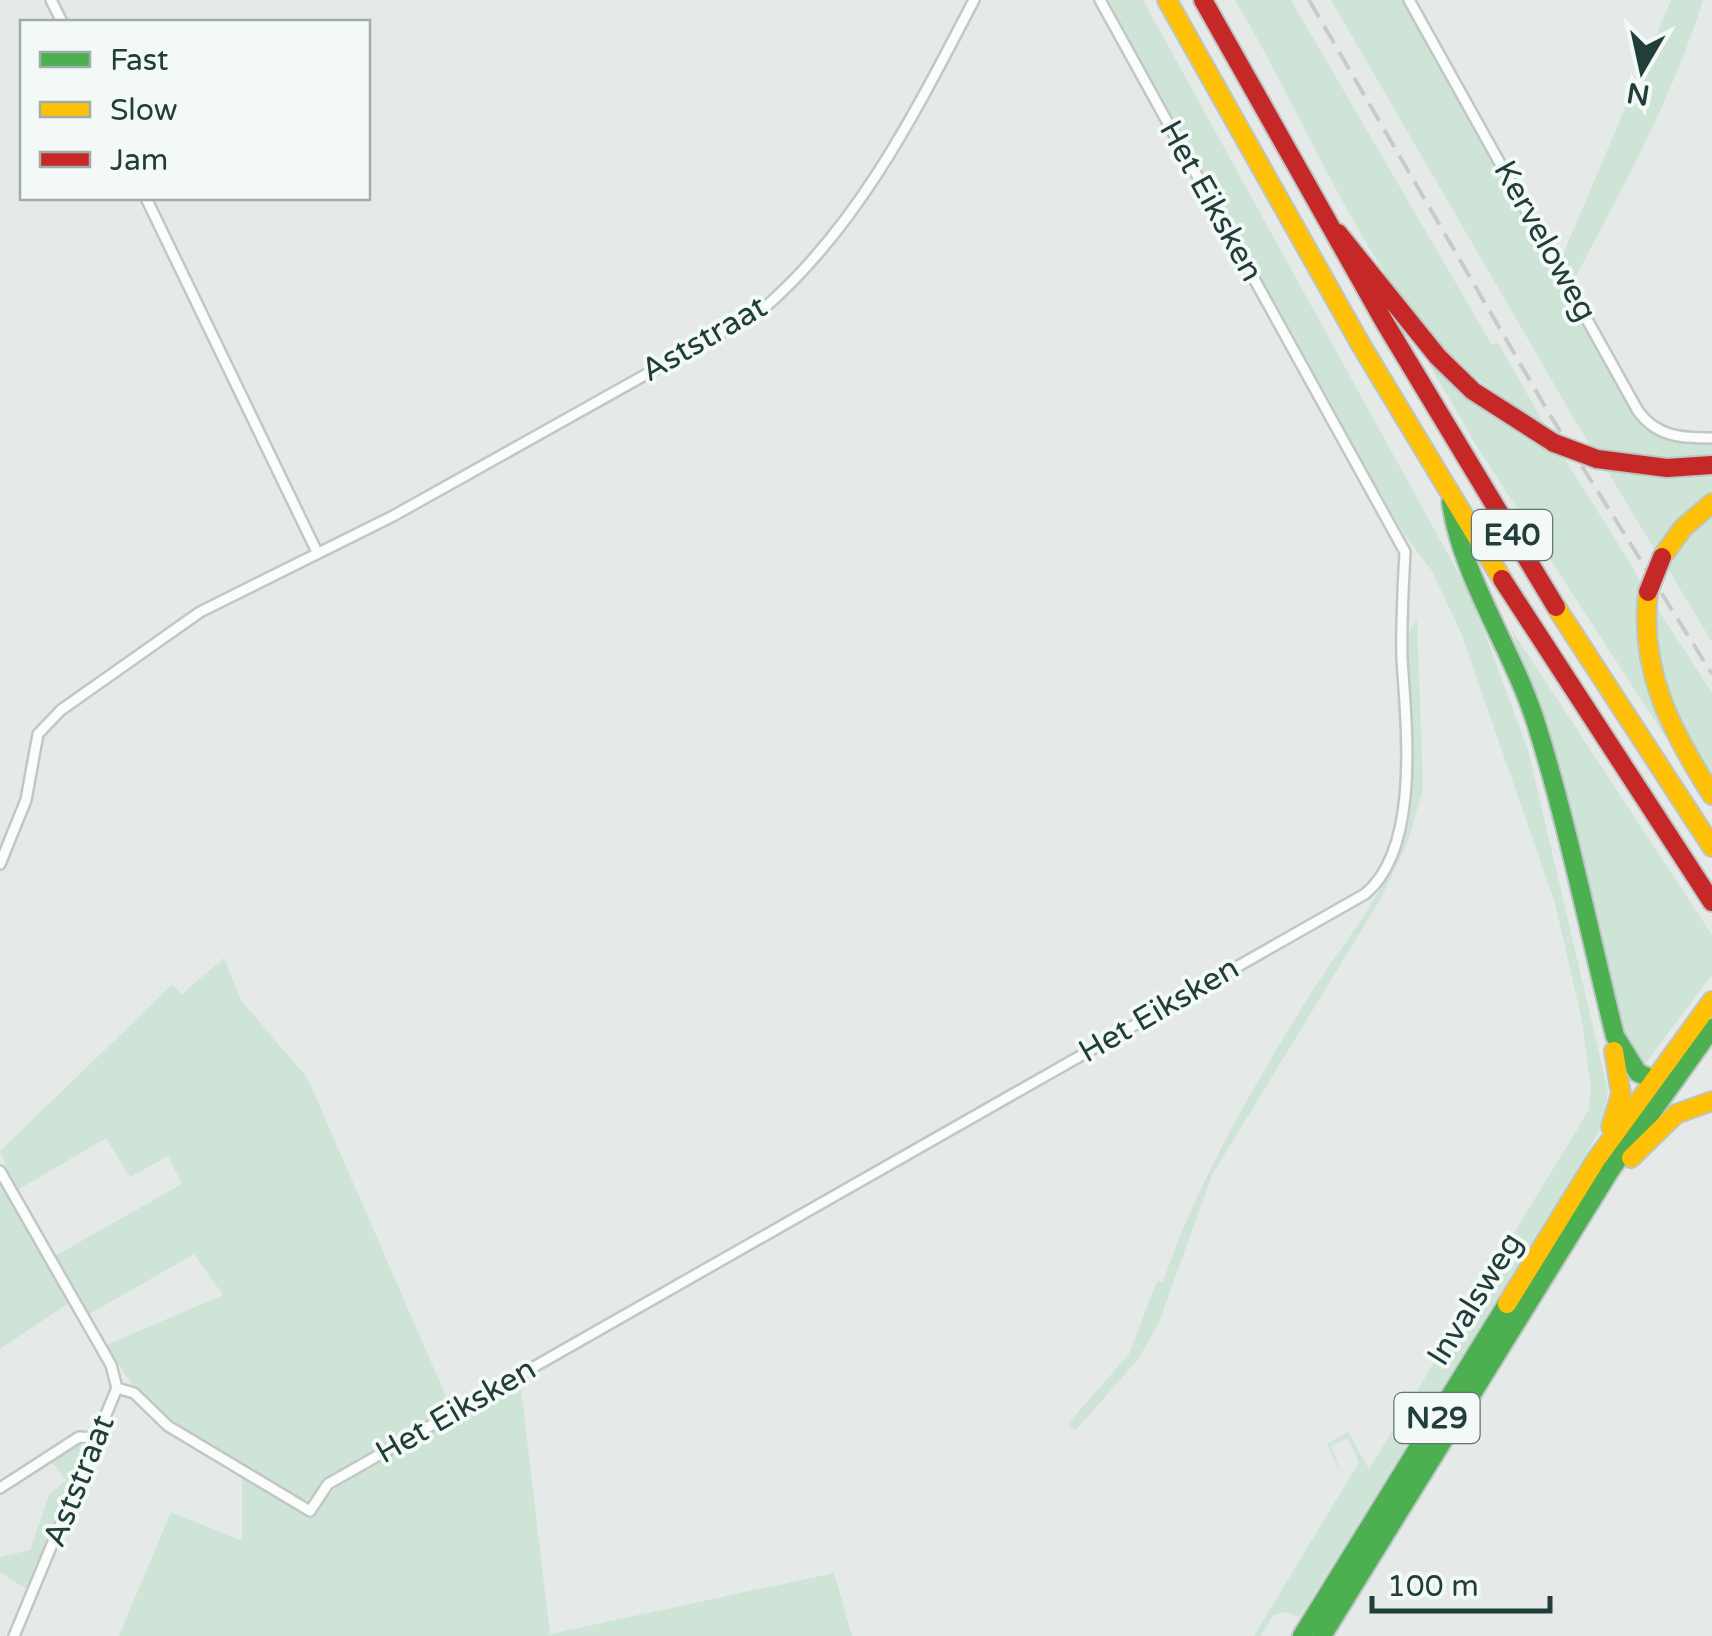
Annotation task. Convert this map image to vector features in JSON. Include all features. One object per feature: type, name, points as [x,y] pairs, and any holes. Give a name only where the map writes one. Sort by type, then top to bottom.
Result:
[{"type":"highway","name":"E40","points":[[1168,0],[1287,218],[1450,496],[1712,902]]},
{"type":"highway","name":"E40","points":[[1203,0],[1322,217],[1583,650],[1712,847]]},
{"type":"highway","points":[[1322,217],[1357,252],[1438,357],[1472,391],[1554,444],[1597,459],[1667,468],[1712,466]]},
{"type":"highway","points":[[1450,496],[1455,533],[1507,645],[1536,724],[1615,1036],[1626,1064],[1661,1083]]},
{"type":"highway","points":[[1712,503],[1683,528],[1662,557],[1648,592],[1644,643],[1658,706],[1712,796]]},
{"type":"highway","name":"Invalsweg","points":[[1302,1636],[1596,1160],[1704,1030],[1712,1002]]},
{"type":"highway","points":[[1704,1030],[1712,1060]]},
{"type":"highway","points":[[1596,1160],[1616,1116],[1621,1094],[1615,1036]]},
{"type":"highway","name":"Invalsweg","points":[[1322,1636],[1603,1188],[1610,1169],[1661,1083]]},
{"type":"highway","points":[[1603,1188],[1666,1120],[1687,1108],[1712,1102]]},
{"type":"street","name":"Aststraat","points":[[0,864],[26,800],[34,746],[46,724],[200,612],[393,516],[763,309],[830,244],[920,105],[974,0]]},
{"type":"street","name":"Het Eiksken","points":[[117,1388],[134,1393],[168,1426],[310,1511],[328,1484],[1365,894],[1382,876],[1404,801],[1408,760],[1402,657],[1406,552],[1100,0]]},
{"type":"street","name":"Kerveloweg","points":[[1409,0],[1646,423],[1670,436],[1712,438]]},
{"type":"street","points":[[147,200],[317,552]]},
{"type":"street","name":"Aststraat","points":[[0,1171],[111,1365],[117,1388],[14,1636]]},
{"type":"street","points":[[0,1488],[79,1437],[96,1438]]},
{"type":"green space","points":[[1104,0],[1143,0],[1471,596],[1528,750],[1608,1091],[1601,1127],[1587,1153],[1306,1607],[1299,1617],[1286,1612],[1273,1615],[1261,1636],[1254,1636],[1359,1462],[1348,1438],[1331,1446],[1343,1478],[1327,1444],[1348,1432],[1369,1469],[1577,1130],[1589,1109],[1591,1088],[1582,1021],[1555,903],[1461,633],[1432,571],[1404,534]]},
{"type":"green space","points":[[1235,0],[1291,0],[1492,345],[1498,343],[1544,423],[1539,425],[1457,361],[1404,300],[1352,217]]},
{"type":"green space","points":[[1331,0],[1405,0],[1633,409],[1649,427],[1667,436],[1712,442],[1712,455],[1656,458],[1590,446]]},
{"type":"green space","points":[[1671,0],[1703,0],[1661,109],[1573,282],[1561,259]]},
{"type":"green space","points":[[1411,333],[1468,395],[1507,426],[1561,453],[1642,585],[1637,627],[1641,665],[1668,741],[1478,448]]},
{"type":"green space","points":[[1605,467],[1650,474],[1712,472],[1712,496],[1656,552]]},
{"type":"green space","points":[[1712,517],[1712,642],[1668,569],[1686,541]]},
{"type":"green space","points":[[1657,608],[1712,693],[1712,775],[1677,716],[1661,676],[1655,632]]},
{"type":"green space","points":[[1417,620],[1423,789],[1407,844],[1381,898],[1212,1175],[1158,1325],[1138,1359],[1075,1431],[1068,1424],[1129,1354],[1157,1281],[1163,1282],[1193,1206],[1248,1098],[1385,879],[1405,807],[1410,749],[1408,632]]},
{"type":"green space","points":[[1511,629],[1712,935],[1712,975],[1642,1068],[1629,1058],[1559,776]]},
{"type":"green space","points":[[224,958],[241,1000],[308,1079],[452,1410],[323,1486],[306,1501],[173,1424],[128,1379],[106,1345],[223,1295],[194,1254],[88,1315],[55,1256],[182,1184],[168,1156],[130,1177],[106,1138],[16,1191],[0,1151],[172,985],[182,994]]},
{"type":"green space","points":[[0,1184],[69,1303],[0,1349]]},
{"type":"green space","points":[[520,1380],[550,1634],[834,1573],[852,1636],[119,1636],[171,1512],[242,1541],[242,1473],[311,1515],[342,1481]]},
{"type":"green space","points":[[79,1444],[85,1447],[84,1454],[28,1590],[0,1572],[0,1557],[30,1550],[49,1495],[66,1480],[52,1462]]},
{"type":"railway","points":[[1309,0],[1550,415],[1712,674]]},
{"type":"traffic: fast","points":[[1451,502],[1465,557],[1526,696],[1548,761],[1615,1036],[1638,1073],[1663,1083]]},
{"type":"traffic: fast","points":[[1322,1636],[1611,1169],[1712,1028]]},
{"type":"traffic: fast","points":[[1302,1636],[1507,1304]]},
{"type":"traffic: slow","points":[[1167,0],[1361,345],[1502,579]]},
{"type":"traffic: slow","points":[[1662,557],[1683,528],[1712,503]]},
{"type":"traffic: slow","points":[[1648,592],[1646,621],[1653,674],[1671,723],[1712,795]]},
{"type":"traffic: slow","points":[[1556,607],[1712,847]]},
{"type":"traffic: slow","points":[[1507,1304],[1596,1160],[1712,1001]]},
{"type":"traffic: slow","points":[[1611,1127],[1621,1094],[1614,1051]]},
{"type":"traffic: slow","points":[[1631,1158],[1676,1114],[1712,1101]]},
{"type":"traffic: jam","points":[[1203,0],[1385,323],[1556,607]]},
{"type":"traffic: jam","points":[[1338,233],[1438,357],[1473,391],[1554,443]]},
{"type":"traffic: jam","points":[[1554,443],[1597,459]]},
{"type":"traffic: jam","points":[[1597,459],[1667,468],[1712,465]]},
{"type":"traffic: jam","points":[[1648,592],[1662,557]]},
{"type":"traffic: jam","points":[[1502,579],[1712,902]]}]
